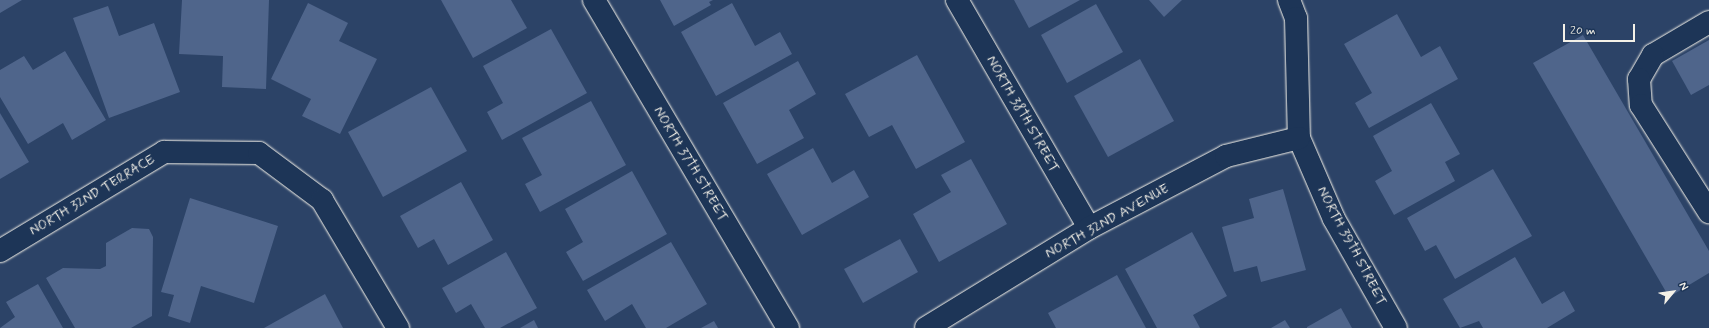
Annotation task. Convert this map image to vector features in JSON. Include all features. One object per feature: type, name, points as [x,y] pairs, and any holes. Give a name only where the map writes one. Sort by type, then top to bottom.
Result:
[{"type":"street","name":"NORTH 37TH STREET","points":[[594,0],[788,328]]},
{"type":"street","name":"NORTH 38TH STREET","points":[[957,0],[1089,228]]},
{"type":"street","name":"NORTH 39TH STREET","points":[[1289,0],[1296,18],[1299,138],[1334,219],[1396,328]]},
{"type":"street","points":[[1709,22],[1653,55],[1639,79],[1641,105],[1709,212]]},
{"type":"street","name":"NORTH 32ND AVENUE","points":[[926,328],[1089,228],[1226,156],[1299,138]]},
{"type":"street","name":"NORTH 32ND TERRACE","points":[[0,251],[164,152],[259,153],[322,200],[398,328]]},
{"type":"building","points":[[0,0],[22,0],[0,13]]},
{"type":"building","points":[[182,0],[269,0],[266,89],[222,87],[223,56],[179,54]]},
{"type":"building","points":[[441,0],[511,0],[527,28],[473,58]]},
{"type":"building","points":[[660,0],[713,0],[709,2],[711,5],[674,26]]},
{"type":"building","points":[[1014,0],[1080,0],[1029,28]]},
{"type":"building","points":[[1149,0],[1182,0],[1164,17]]},
{"type":"building","points":[[308,3],[348,23],[339,41],[377,59],[340,134],[302,116],[311,99],[271,79]]},
{"type":"building","points":[[732,3],[755,46],[780,32],[792,54],[716,96],[681,32]]},
{"type":"building","points":[[1096,4],[1123,52],[1067,83],[1041,35]]},
{"type":"building","points":[[108,6],[119,36],[154,23],[180,92],[109,118],[73,18]]},
{"type":"building","points":[[1397,14],[1421,57],[1440,46],[1458,79],[1369,128],[1355,103],[1372,93],[1344,44]]},
{"type":"building","points":[[551,29],[587,93],[502,140],[487,112],[503,103],[483,66]]},
{"type":"building","points":[[1583,35],[1709,251],[1709,273],[1669,297],[1533,63]]},
{"type":"building","points":[[1709,40],[1709,85],[1691,95],[1672,61]]},
{"type":"building","points":[[65,51],[106,120],[72,140],[63,123],[28,144],[0,97],[0,70],[24,56],[33,70]]},
{"type":"building","points":[[917,55],[965,142],[916,169],[892,125],[869,137],[845,94]]},
{"type":"building","points":[[1140,59],[1174,121],[1108,157],[1074,96]]},
{"type":"building","points":[[798,61],[816,94],[789,110],[804,138],[757,164],[723,103]]},
{"type":"building","points":[[431,87],[467,151],[383,197],[348,132]]},
{"type":"building","points":[[591,101],[626,165],[540,212],[525,184],[542,175],[522,138]]},
{"type":"building","points":[[1431,103],[1460,154],[1445,162],[1455,181],[1394,215],[1375,181],[1392,171],[1373,136]]},
{"type":"building","points":[[0,113],[29,162],[0,179]]},
{"type":"building","points":[[813,148],[832,183],[854,170],[869,197],[802,235],[767,174]]},
{"type":"building","points":[[971,159],[1007,224],[939,262],[913,214],[951,192],[941,175]]},
{"type":"building","points":[[1493,169],[1532,236],[1455,279],[1436,245],[1425,251],[1407,218]]},
{"type":"building","points":[[632,171],[667,234],[583,281],[566,252],[583,242],[565,209]]},
{"type":"building","points":[[461,182],[493,240],[448,265],[434,239],[418,248],[400,216]]},
{"type":"building","points":[[1283,189],[1306,270],[1261,282],[1257,266],[1234,272],[1222,227],[1254,218],[1249,199]]},
{"type":"building","points":[[190,198],[278,226],[254,303],[201,286],[190,323],[168,316],[174,295],[161,292]]},
{"type":"building","points":[[132,228],[149,229],[153,237],[152,316],[131,328],[75,328],[46,278],[63,268],[100,269],[106,266],[106,243]]},
{"type":"building","points":[[1192,232],[1227,296],[1193,315],[1200,328],[1157,328],[1125,269]]},
{"type":"building","points":[[900,239],[918,272],[863,303],[844,269]]},
{"type":"building","points":[[671,242],[707,304],[666,328],[646,328],[632,304],[605,321],[587,290]]},
{"type":"building","points":[[506,252],[537,308],[500,328],[485,328],[471,304],[456,313],[442,288]]},
{"type":"building","points":[[1515,257],[1542,304],[1564,291],[1575,311],[1547,328],[1483,328],[1479,321],[1460,328],[1443,299]]},
{"type":"building","points":[[1117,275],[1146,328],[1056,328],[1048,313]]},
{"type":"building","points":[[38,284],[63,328],[0,328],[15,317],[6,302]]},
{"type":"building","points":[[325,294],[343,328],[264,328]]},
{"type":"building","points":[[1341,308],[1352,328],[1307,328],[1307,327]]},
{"type":"building","points":[[534,320],[538,328],[520,328]]},
{"type":"building","points":[[1285,320],[1290,328],[1271,328]]},
{"type":"building","points":[[714,321],[718,328],[701,328]]}]
